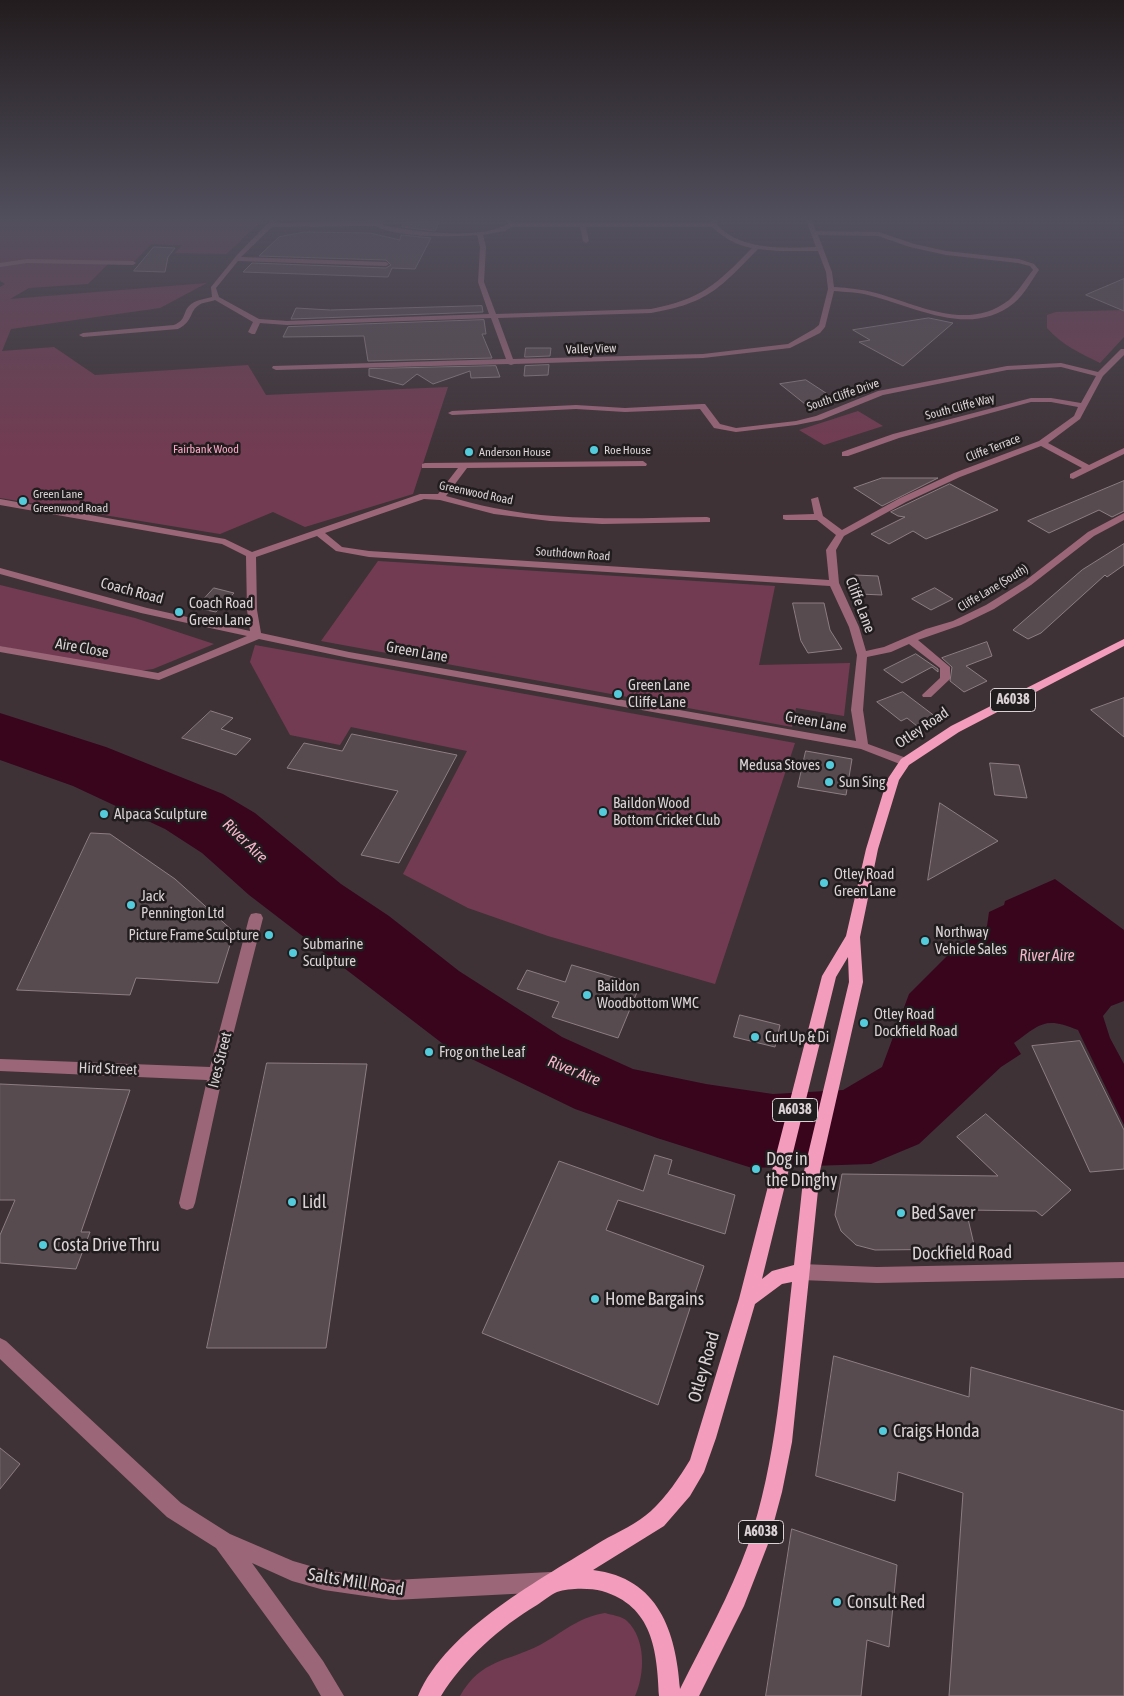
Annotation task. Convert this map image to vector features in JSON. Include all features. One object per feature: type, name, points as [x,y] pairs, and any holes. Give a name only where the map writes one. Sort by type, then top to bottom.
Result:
[{"type":"main road","name":"Otley Road","points":[[688,1696],[734,1606],[758,1544],[772,1492],[782,1442],[812,1171],[856,982],[853,937],[882,808],[892,780],[905,762],[955,729],[1124,642]]},
{"type":"main road","name":"Otley Road","points":[[429,1696],[443,1674],[465,1649],[513,1608],[657,1519],[683,1489],[697,1465],[707,1438],[748,1299],[830,976],[853,937]]},
{"type":"main road","points":[[748,1299],[778,1277],[801,1272]]},
{"type":"main road","name":"A6038","points":[[556,1582],[595,1580],[618,1586],[632,1593],[647,1607],[658,1625],[669,1662],[670,1696]]},
{"type":"street","points":[[84,335],[175,327],[184,323],[189,317],[190,308],[212,299]]},
{"type":"street","points":[[218,299],[257,321],[288,323],[651,311],[690,303],[697,299]]},
{"type":"street","points":[[488,299],[511,363]]},
{"type":"street","name":"Valley View","points":[[276,368],[417,368],[703,356],[790,346],[817,331],[822,325],[828,299]]},
{"type":"street","points":[[888,299],[918,310],[947,316],[974,317],[993,312],[1013,299]]},
{"type":"street","points":[[252,332],[257,321]]},
{"type":"street","name":"Cliffe Terrace","points":[[841,534],[903,500],[957,475],[1042,443],[1077,417],[1100,374],[1124,351]]},
{"type":"street","name":"South Cliffe Drive","points":[[452,413],[576,406],[625,410],[702,406],[717,426],[736,430],[796,423],[818,418],[881,393],[1007,368],[1061,365],[1100,374]]},
{"type":"street","name":"South Cliffe Way","points":[[845,454],[896,436],[1031,400],[1051,400],[1084,406]]},
{"type":"street","points":[[1042,443],[1089,468]]},
{"type":"street","points":[[1073,476],[1124,451]]},
{"type":"street","points":[[425,466],[643,464]]},
{"type":"street","points":[[440,497],[464,466]]},
{"type":"street","name":"Greenwood Road","points":[[251,555],[423,496],[440,497],[494,511],[550,518],[602,521],[707,520]]},
{"type":"street","points":[[815,499],[819,517]]},
{"type":"street","points":[[0,502],[225,542],[251,555],[252,610],[256,636]]},
{"type":"street","name":"Cliffe Lane (South)","points":[[862,655],[887,650],[930,631],[957,623],[990,607],[1028,584],[1091,534],[1124,516]]},
{"type":"street","points":[[786,517],[819,517],[841,534]]},
{"type":"street","points":[[1110,525],[1124,531]]},
{"type":"street","name":"Southdown Road","points":[[317,531],[339,549],[369,554],[834,583]]},
{"type":"street","name":"Cliffe Lane","points":[[841,534],[831,550],[834,583],[854,627],[862,655],[857,710],[863,746]]},
{"type":"street","name":"Coach Road","points":[[0,572],[145,611],[256,636]]},
{"type":"street","name":"Aire Close","points":[[0,649],[159,677],[256,636]]},
{"type":"street","name":"Green Lane","points":[[256,636],[395,664],[863,746],[905,762]]},
{"type":"street","points":[[911,640],[945,666],[946,679],[927,695]]},
{"type":"street","name":"Ives Street","points":[[187,1203],[216,1074],[256,918]]},
{"type":"street","name":"Hird Street","points":[[0,1065],[216,1074]]},
{"type":"street","name":"Dockfield Road","points":[[801,1272],[877,1275],[1124,1270]]},
{"type":"street","name":"Salts Mill Road","points":[[0,1347],[174,1510],[223,1541],[292,1571],[324,1580],[392,1590],[556,1582]]},
{"type":"street","name":"Salts Mill Road","points":[[223,1541],[316,1668],[333,1696]]},
{"type":"green space","name":"Fairbank Wood","points":[[0,299],[177,299],[160,308],[11,329],[2,351],[54,347],[95,375],[248,365],[266,395],[448,387],[413,494],[305,527],[273,512],[220,534],[0,498]]},
{"type":"green space","points":[[1124,310],[1124,337],[1100,363],[1065,344],[1047,328],[1047,315],[1056,312]]},
{"type":"green space","points":[[858,411],[883,426],[824,445],[799,430]]},
{"type":"green space","points":[[378,561],[775,586],[759,665],[850,663],[844,716],[796,708],[792,727],[321,641]]},
{"type":"green space","points":[[0,585],[135,618],[214,644],[153,669],[131,672],[0,646]]},
{"type":"green space","name":"Baildon Wood Bottom Cricket Club","points":[[255,645],[795,743],[715,984],[548,936],[468,908],[403,874],[467,751],[351,727],[340,745],[290,735],[250,662]]},
{"type":"green space","points":[[605,1613],[625,1619],[638,1637],[641,1647],[642,1667],[641,1678],[635,1696],[460,1696],[468,1684],[486,1668],[540,1645],[586,1618]]},
{"type":"water","name":"River Aire","points":[[0,713],[106,747],[223,794],[255,813],[341,884],[389,916],[459,971],[562,1037],[633,1069],[706,1084],[773,1094],[843,1090],[882,1067],[909,994],[959,944],[978,936],[987,926],[989,912],[1004,905],[1005,901],[1055,879],[1124,930],[1124,1001],[1111,1006],[1103,1016],[1110,1038],[1124,1064],[1124,1125],[1078,1030],[1058,1023],[1043,1024],[1014,1043],[1021,1054],[1001,1067],[919,1144],[871,1164],[752,1168],[657,1138],[575,1109],[447,1047],[249,895],[202,853],[165,829],[73,786],[0,760]]},
{"type":"building","points":[[1096,299],[1124,299],[1124,311]]},
{"type":"building","points":[[482,306],[483,312],[291,319],[296,308],[330,310]]},
{"type":"building","points":[[929,318],[953,323],[903,366],[859,342],[870,340],[853,330]]},
{"type":"building","points":[[484,320],[486,334],[482,334],[492,358],[368,361],[364,336],[283,337],[288,327]]},
{"type":"building","points":[[526,348],[551,348],[550,356],[525,357]]},
{"type":"building","points":[[549,365],[548,375],[524,376],[525,366]]},
{"type":"building","points":[[496,366],[500,377],[471,378],[470,371],[433,384],[417,374],[403,385],[369,376],[369,369]]},
{"type":"building","points":[[806,380],[832,397],[805,404],[780,384]]},
{"type":"building","points":[[882,478],[938,478],[882,506],[854,488]]},
{"type":"building","points":[[1124,481],[1124,511],[1112,517],[1099,510],[1049,533],[1028,521]]},
{"type":"building","points":[[950,484],[998,510],[926,539],[913,531],[889,544],[871,534],[905,517],[891,512]]},
{"type":"building","points":[[1124,544],[1124,565],[1107,577],[1105,575],[1041,633],[1028,639],[1013,630],[1082,570]]},
{"type":"building","points":[[855,575],[878,576],[882,595],[859,594]]},
{"type":"building","points":[[214,588],[234,593],[216,612],[196,608]]},
{"type":"building","points":[[935,588],[953,599],[931,610],[912,599]]},
{"type":"building","points":[[793,603],[824,603],[830,630],[842,649],[808,653],[801,641]]},
{"type":"building","points":[[987,642],[992,656],[966,666],[987,681],[964,692],[950,681],[952,667],[942,658]]},
{"type":"building","points":[[916,654],[938,669],[938,672],[932,667],[902,683],[884,670]]},
{"type":"building","points":[[903,692],[936,717],[917,726],[907,718],[901,721],[877,702]]},
{"type":"building","points":[[1124,698],[1124,737],[1091,710]]},
{"type":"building","points":[[211,711],[233,718],[221,729],[251,739],[236,755],[182,738]]},
{"type":"building","points":[[352,734],[457,755],[399,863],[361,855],[398,791],[287,768],[304,743],[342,751]]},
{"type":"building","points":[[806,751],[852,759],[846,795],[798,787]]},
{"type":"building","points":[[990,763],[1019,765],[1027,798],[995,795]]},
{"type":"building","points":[[940,803],[998,841],[928,880]]},
{"type":"building","name":"Jack Pennington Ltd","points":[[91,833],[110,834],[175,879],[234,932],[218,983],[136,978],[130,995],[17,990]]},
{"type":"building","name":"Baildon Woodbottom WMC","points":[[572,965],[640,985],[618,1038],[552,1017],[559,1002],[517,989],[527,970],[565,982]]},
{"type":"building","points":[[740,1015],[780,1025],[775,1047],[734,1037]]},
{"type":"building","points":[[1080,1041],[1124,1130],[1124,1169],[1090,1172],[1032,1046]]},
{"type":"building","name":"Lidl","points":[[267,1063],[367,1064],[326,1348],[207,1348]]},
{"type":"building","points":[[0,1084],[130,1090],[81,1232],[90,1232],[76,1269],[0,1263],[0,1235],[15,1200],[0,1200]]},
{"type":"building","name":"Bed Saver","points":[[986,1114],[1071,1190],[1042,1216],[1036,1211],[966,1210],[975,1249],[875,1250],[856,1245],[841,1231],[835,1215],[842,1174],[998,1176],[957,1137]]},
{"type":"building","name":"Home Bargains","points":[[655,1155],[672,1160],[668,1174],[735,1195],[725,1234],[618,1200],[606,1230],[704,1266],[658,1405],[482,1333],[559,1161],[643,1191]]},
{"type":"building","points":[[834,1356],[969,1397],[971,1367],[1124,1411],[1124,1696],[949,1696],[963,1493],[898,1472],[895,1501],[816,1476]]},
{"type":"building","points":[[0,1448],[20,1464],[0,1489]]},
{"type":"building","name":"Consult Red","points":[[792,1529],[897,1565],[889,1647],[867,1640],[861,1696],[766,1696]]},
{"type":"place","name":"Roe House","points":[[594,450]]},
{"type":"place","name":"Anderson House","points":[[469,452]]},
{"type":"place","name":"Green Lane Greenwood Road","points":[[23,501]]},
{"type":"place","name":"Coach Road Green Lane","points":[[179,612]]},
{"type":"place","name":"Green Lane Cliffe Lane","points":[[618,694]]},
{"type":"place","name":"Medusa Stoves","points":[[830,765]]},
{"type":"place","name":"Sun Sing","points":[[829,782]]},
{"type":"place","name":"Baildon Wood Bottom Cricket Club","points":[[603,812]]},
{"type":"place","name":"Alpaca Sculpture","points":[[104,814]]},
{"type":"place","name":"Otley Road Green Lane","points":[[824,883]]},
{"type":"place","name":"Jack Pennington Ltd","points":[[131,905]]},
{"type":"place","name":"Picture Frame Sculpture","points":[[269,935]]},
{"type":"place","name":"Northway Vehicle Sales","points":[[925,941]]},
{"type":"place","name":"Submarine Sculpture","points":[[293,953]]},
{"type":"place","name":"Baildon Woodbottom WMC","points":[[587,995]]},
{"type":"place","name":"Otley Road Dockfield Road","points":[[864,1023]]},
{"type":"place","name":"Curl Up & Di","points":[[755,1037]]},
{"type":"place","name":"Frog on the Leaf","points":[[429,1052]]},
{"type":"place","name":"Dog in the Dinghy","points":[[756,1169]]},
{"type":"place","name":"Lidl","points":[[292,1202]]},
{"type":"place","name":"Bed Saver","points":[[901,1213]]},
{"type":"place","name":"Costa Drive Thru","points":[[43,1245]]},
{"type":"place","name":"Home Bargains","points":[[595,1299]]},
{"type":"place","name":"Craigs Honda","points":[[883,1431]]},
{"type":"place","name":"Consult Red","points":[[837,1602]]}]
